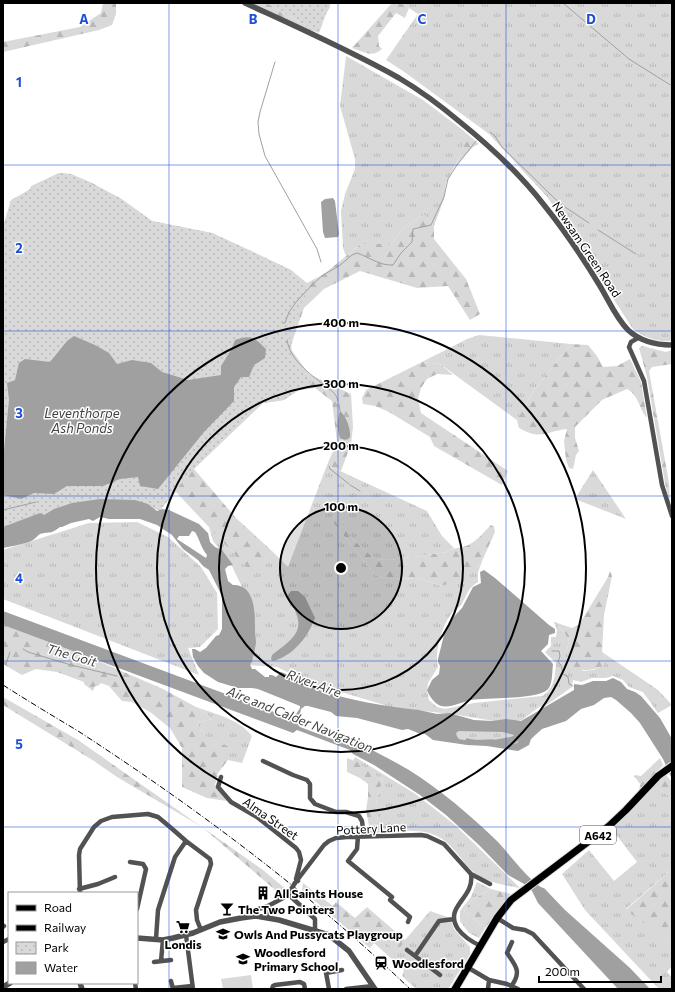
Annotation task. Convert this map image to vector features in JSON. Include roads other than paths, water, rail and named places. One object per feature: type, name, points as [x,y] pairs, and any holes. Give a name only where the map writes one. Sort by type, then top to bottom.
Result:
[{"type":"main road","name":"A642","points":[[455,989],[497,918],[511,900],[609,826],[658,776],[669,768]]},
{"type":"street","name":"Newsam Green Road","points":[[245,3],[344,49],[400,79],[440,106],[498,154],[562,227],[585,261],[620,320],[628,330],[638,338]]},
{"type":"street","points":[[672,344],[661,344],[638,338],[631,342],[629,347],[644,381],[662,485],[668,508],[672,516]]},
{"type":"street","points":[[263,761],[293,775],[308,780],[310,784],[310,798],[315,804],[336,812],[346,812],[358,816],[362,821],[364,836]]},
{"type":"street","name":"Alma Street","points":[[221,777],[218,787],[231,802],[267,825],[299,852],[301,860],[296,876],[297,882]]},
{"type":"street","points":[[115,876],[80,891],[80,850],[94,827],[101,821],[112,817],[148,814],[158,818],[210,859],[211,864],[196,910],[197,920],[201,930]]},
{"type":"street","name":"Pottery Lane","points":[[288,894],[324,845],[336,838],[358,836],[421,835],[434,839],[448,847],[471,874],[490,884]]},
{"type":"street","points":[[358,836],[357,849],[348,861],[392,897],[390,900],[410,917],[408,922]]},
{"type":"street","points":[[156,939],[158,910],[175,857],[186,841]]},
{"type":"street","points":[[130,862],[143,864],[146,867],[138,905]]},
{"type":"street","points":[[471,874],[471,886],[456,910],[454,919],[456,925],[462,933],[470,940],[481,946]]},
{"type":"street","points":[[252,911],[268,906],[288,894],[315,919],[315,930]]},
{"type":"street","points":[[268,906],[266,910],[268,918]]},
{"type":"street","points":[[406,913],[410,908]]},
{"type":"street","points":[[138,938],[163,940],[186,935],[229,920],[256,916],[268,918],[291,923],[329,935],[344,947],[374,987]]},
{"type":"street","points":[[497,918],[514,928],[529,931],[558,965],[584,989]]},
{"type":"street","points":[[414,956],[439,921],[454,919]]},
{"type":"street","points":[[171,981],[173,989],[192,987],[186,935]]},
{"type":"street","points":[[161,961],[163,940]]},
{"type":"street","points":[[512,942],[507,953],[515,963],[518,973],[512,985]]},
{"type":"street","points":[[407,950],[440,975]]},
{"type":"street","points":[[154,962],[171,960]]},
{"type":"street","points":[[325,967],[329,989]]},
{"type":"street","points":[[467,967],[489,980],[512,985],[518,989]]},
{"type":"street","points":[[326,973],[342,970]]},
{"type":"street","points":[[488,989],[489,980]]},
{"type":"street","points":[[272,989],[275,985],[300,982],[303,983],[305,989]]},
{"type":"street","points":[[346,989],[374,987]]},
{"type":"water","points":[[333,198],[335,201],[339,234],[338,237],[325,238],[323,232],[321,202],[325,199]]},
{"type":"water","name":"Leventhorpe Ash Ponds","points":[[74,336],[109,353],[117,364],[132,360],[151,363],[162,372],[188,380],[221,375],[221,366],[231,350],[235,340],[245,337],[253,338],[266,349],[265,358],[254,365],[249,377],[241,377],[234,387],[234,401],[204,432],[158,489],[140,486],[138,477],[120,479],[103,486],[67,486],[54,494],[34,493],[21,499],[3,495],[3,461],[9,400],[7,383],[15,380],[19,363],[25,359],[50,362],[67,341]]},
{"type":"water","points":[[340,411],[346,419],[349,427],[350,437],[347,440],[340,438],[339,435],[338,421]]},
{"type":"water","points":[[100,499],[135,500],[148,504],[157,511],[162,509],[169,510],[199,524],[208,533],[210,542],[215,547],[222,550],[233,565],[228,566],[225,569],[228,581],[233,585],[241,586],[250,595],[253,602],[255,617],[256,643],[252,662],[250,664],[252,669],[255,669],[265,677],[272,675],[276,677],[281,672],[316,689],[354,700],[437,714],[449,713],[474,720],[492,721],[506,719],[521,721],[574,690],[574,684],[582,685],[593,681],[606,681],[613,678],[621,682],[627,689],[641,696],[660,718],[672,739],[672,779],[663,759],[640,723],[631,713],[611,697],[604,698],[594,705],[581,709],[566,721],[542,729],[531,739],[529,745],[518,751],[433,740],[425,734],[408,729],[402,730],[357,718],[336,716],[331,712],[308,706],[301,709],[300,714],[296,719],[303,724],[297,723],[300,727],[351,746],[358,742],[409,770],[444,794],[487,831],[534,882],[544,888],[565,910],[630,968],[650,989],[618,989],[538,903],[532,891],[526,885],[508,875],[479,845],[446,815],[420,795],[374,765],[353,754],[350,750],[297,730],[293,733],[3,625],[3,611],[293,719],[300,708],[300,706],[258,689],[238,688],[218,682],[204,673],[198,666],[193,657],[192,649],[200,652],[206,648],[216,636],[219,635],[222,629],[222,596],[209,570],[183,549],[172,535],[157,525],[140,519],[109,519],[100,517],[93,521],[89,519],[71,523],[52,532],[40,534],[30,541],[3,548],[3,527],[40,513],[44,515],[54,509],[72,503]],"holes":[[[192,531],[197,535],[203,550],[207,555],[206,558],[177,539],[179,536],[189,536]],[[459,731],[502,732],[518,736],[520,739],[517,743],[512,744],[503,740],[492,739],[475,740],[467,738],[465,740],[459,739],[456,733]]]},
{"type":"water","points":[[484,570],[555,629],[555,633],[549,635],[548,644],[541,651],[553,664],[550,685],[547,690],[533,695],[511,698],[478,699],[453,706],[441,706],[432,700],[427,690],[432,680],[439,674],[440,666],[438,659],[445,631],[449,622],[462,608],[473,587],[481,583],[480,572]]},
{"type":"water","points":[[291,591],[298,591],[305,597],[315,618],[304,639],[299,645],[287,655],[273,661],[271,659],[272,655],[289,641],[298,630],[297,616],[287,596]]},
{"type":"waterway","points":[[563,3],[629,59],[672,86]]},
{"type":"waterway","points":[[275,62],[260,112],[258,122],[259,134],[265,156],[317,249],[321,262]]},
{"type":"waterway","points":[[490,132],[495,136],[502,147],[550,194],[562,205],[589,223]]},
{"type":"waterway","points":[[283,323],[285,323],[289,312],[296,302],[312,285],[323,275],[339,266],[352,255],[357,253],[379,263],[393,265],[401,253],[412,242],[413,229],[431,225],[444,197],[448,179],[476,141]]},
{"type":"waterway","points":[[598,230],[636,254]]},
{"type":"waterway","points":[[287,340],[292,354],[301,366],[333,392],[338,401]]},
{"type":"waterway","points":[[339,404],[340,411]]},
{"type":"waterway","points":[[329,466],[330,469],[349,484]]},
{"type":"waterway","points":[[350,485],[360,491]]},
{"type":"waterway","points":[[3,510],[36,502]]},
{"type":"waterway","name":"The Goit","points":[[23,649],[28,652],[71,665],[117,676]]},
{"type":"waterway","points":[[552,651],[559,651],[560,656],[558,662],[561,665],[563,674],[568,677],[569,684],[573,686]]},
{"type":"waterway","points":[[6,664],[10,652]]},
{"type":"waterway","name":"River Aire","points":[[497,743],[513,740],[526,732]]},
{"type":"railway","points":[[3,685],[78,731],[208,820],[332,918],[410,989]]},
{"type":"place","name":"All Saints House","points":[[263,893]]},
{"type":"place","name":"The Two Pointers","points":[[227,909]]},
{"type":"place","name":"Londis","points":[[183,927]]},
{"type":"place","name":"Owls And Pussycats Playgroup","points":[[223,934]]},
{"type":"place","name":"Woodlesford Primary School","points":[[243,959]]},
{"type":"place","name":"Woodlesford","points":[[381,963]]},
{"type":"water label","name":"Aire and Calder Navigation","points":[[300,719]]}]
